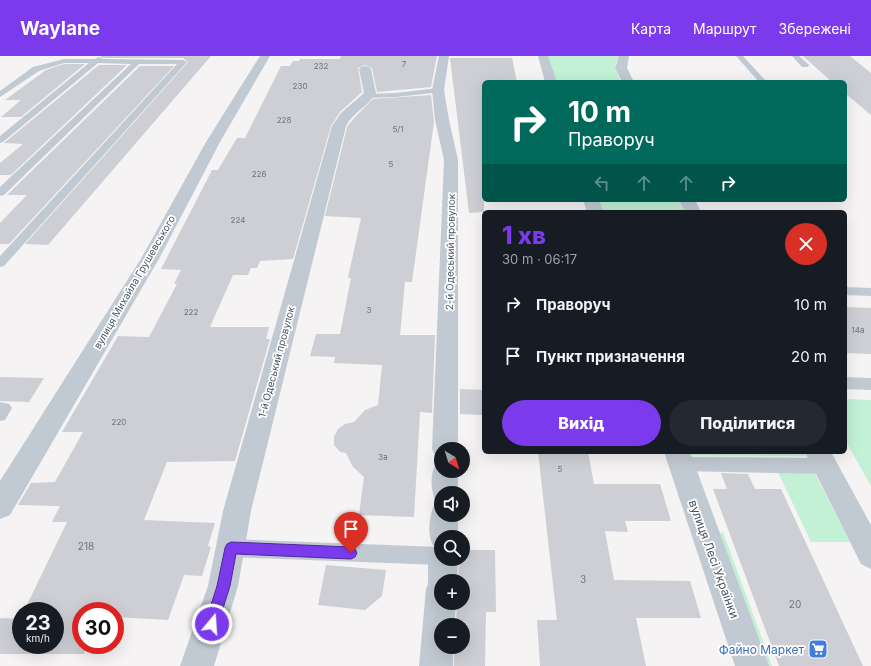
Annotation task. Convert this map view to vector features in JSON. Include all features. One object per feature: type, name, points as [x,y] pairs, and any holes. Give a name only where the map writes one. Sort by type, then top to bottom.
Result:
[{"type":"street","name":"вулиця Михайла Грушевського","points":[[0,506],[151,257],[213,142],[265,56]]},
{"type":"street","name":"2-й Одеський провулок","points":[[444,56],[438,90],[442,120],[451,160],[446,442]]},
{"type":"street","points":[[543,56],[550,80]]},
{"type":"street","points":[[624,56],[621,68],[627,80]]},
{"type":"street","points":[[365,69],[370,90],[368,96]]},
{"type":"street","name":"1-й Одеський провулок","points":[[197,666],[223,586],[237,511],[338,126],[346,114],[368,96]]},
{"type":"street","name":"вулиця Лесі Українки","points":[[679,458],[752,666]]},
{"type":"street","points":[[822,459],[871,554]]},
{"type":"street","points":[[436,666],[440,610]]},
{"type":"lane","points":[[739,56],[761,80]]},
{"type":"lane","points":[[795,56],[805,65]]},
{"type":"lane","points":[[0,140],[99,59]]},
{"type":"lane","points":[[0,96],[36,69],[64,61],[99,59],[182,62],[0,263]]},
{"type":"lane","points":[[0,193],[138,61]]},
{"type":"lane","points":[[368,96],[396,95],[438,90]]},
{"type":"lane","points":[[847,291],[871,292]]},
{"type":"lane","points":[[847,383],[871,384]]},
{"type":"lane","points":[[0,408],[4,408],[0,415]]},
{"type":"lane","points":[[679,458],[822,459]]},
{"type":"lane","points":[[231,548],[434,556]]},
{"type":"green space","points":[[546,56],[620,56],[615,66],[620,80],[554,80]]},
{"type":"green space","points":[[598,202],[680,202],[684,210],[601,210]]},
{"type":"green space","points":[[847,399],[871,400],[871,486],[847,444]]},
{"type":"green space","points":[[805,454],[806,456],[688,455]]},
{"type":"green space","points":[[778,472],[814,472],[850,542],[811,542]]},
{"type":"green space","points":[[723,532],[772,666],[764,666],[719,534]]},
{"type":"building","points":[[100,56],[211,56],[48,245],[25,244],[188,62],[183,58],[102,58]]},
{"type":"building","points":[[341,56],[437,56],[431,87],[377,92],[372,68],[365,65],[358,68],[362,92],[340,112],[331,126],[293,259],[260,261],[257,268],[251,268],[248,275],[233,275],[210,327],[269,327],[266,339],[270,339],[235,461],[167,462],[144,520],[215,523],[208,546],[211,547],[202,576],[184,575],[168,620],[124,618],[124,602],[72,602],[72,654],[64,654],[64,602],[28,602],[67,522],[52,522],[60,506],[18,505],[31,483],[55,482],[83,432],[62,432],[118,336],[149,337],[177,284],[174,284],[181,270],[161,269],[212,170],[218,170],[237,138],[245,138],[281,66],[290,66],[293,61],[299,61],[300,59],[340,59]]},
{"type":"building","points":[[803,56],[850,56],[871,73],[871,115],[847,95],[847,80],[830,80]]},
{"type":"building","points":[[450,58],[512,58],[517,80],[482,80],[482,202],[484,202],[484,210],[482,210],[482,212],[469,213]]},
{"type":"building","points":[[64,64],[85,64],[21,117],[1,117],[21,100],[5,100],[46,70]]},
{"type":"building","points":[[99,65],[127,65],[11,175],[0,175],[0,163],[23,144],[4,143]]},
{"type":"building","points":[[140,66],[174,66],[9,244],[0,244],[0,223],[27,195],[7,195]]},
{"type":"building","points":[[431,95],[434,122],[412,282],[405,282],[400,335],[435,335],[432,413],[420,412],[414,517],[359,515],[364,477],[353,467],[346,453],[340,452],[334,445],[334,437],[338,429],[345,424],[354,422],[365,410],[378,405],[382,365],[334,363],[335,357],[310,356],[316,334],[340,334],[351,278],[348,278],[361,218],[325,216],[347,127],[354,118],[373,99]]},
{"type":"building","points":[[847,307],[871,308],[871,354],[847,353]]},
{"type":"building","points":[[0,377],[44,378],[29,402],[0,401]]},
{"type":"building","points":[[460,389],[482,390],[482,415],[460,414]]},
{"type":"building","points":[[538,454],[588,454],[594,484],[660,484],[671,521],[625,521],[628,532],[605,531],[614,580],[690,581],[701,618],[636,618],[646,666],[540,666],[537,620],[557,620]]},
{"type":"building","points":[[721,473],[748,474],[755,489],[781,489],[863,666],[779,666],[713,489],[727,489]]},
{"type":"building","points":[[470,550],[495,550],[496,612],[486,612],[485,666],[454,666],[454,654],[470,654],[470,618],[456,618],[457,610],[470,610],[470,574],[458,574],[459,566],[470,566]]},
{"type":"building","points":[[326,565],[386,570],[382,596],[365,610],[318,605]]},
{"type":"building","points":[[0,618],[12,619],[12,654],[0,654]]},
{"type":"place","name":"Файно Маркет","points":[[818,649]]},
{"type":"route","points":[[212,624],[223,586],[231,548],[351,553]]}]
